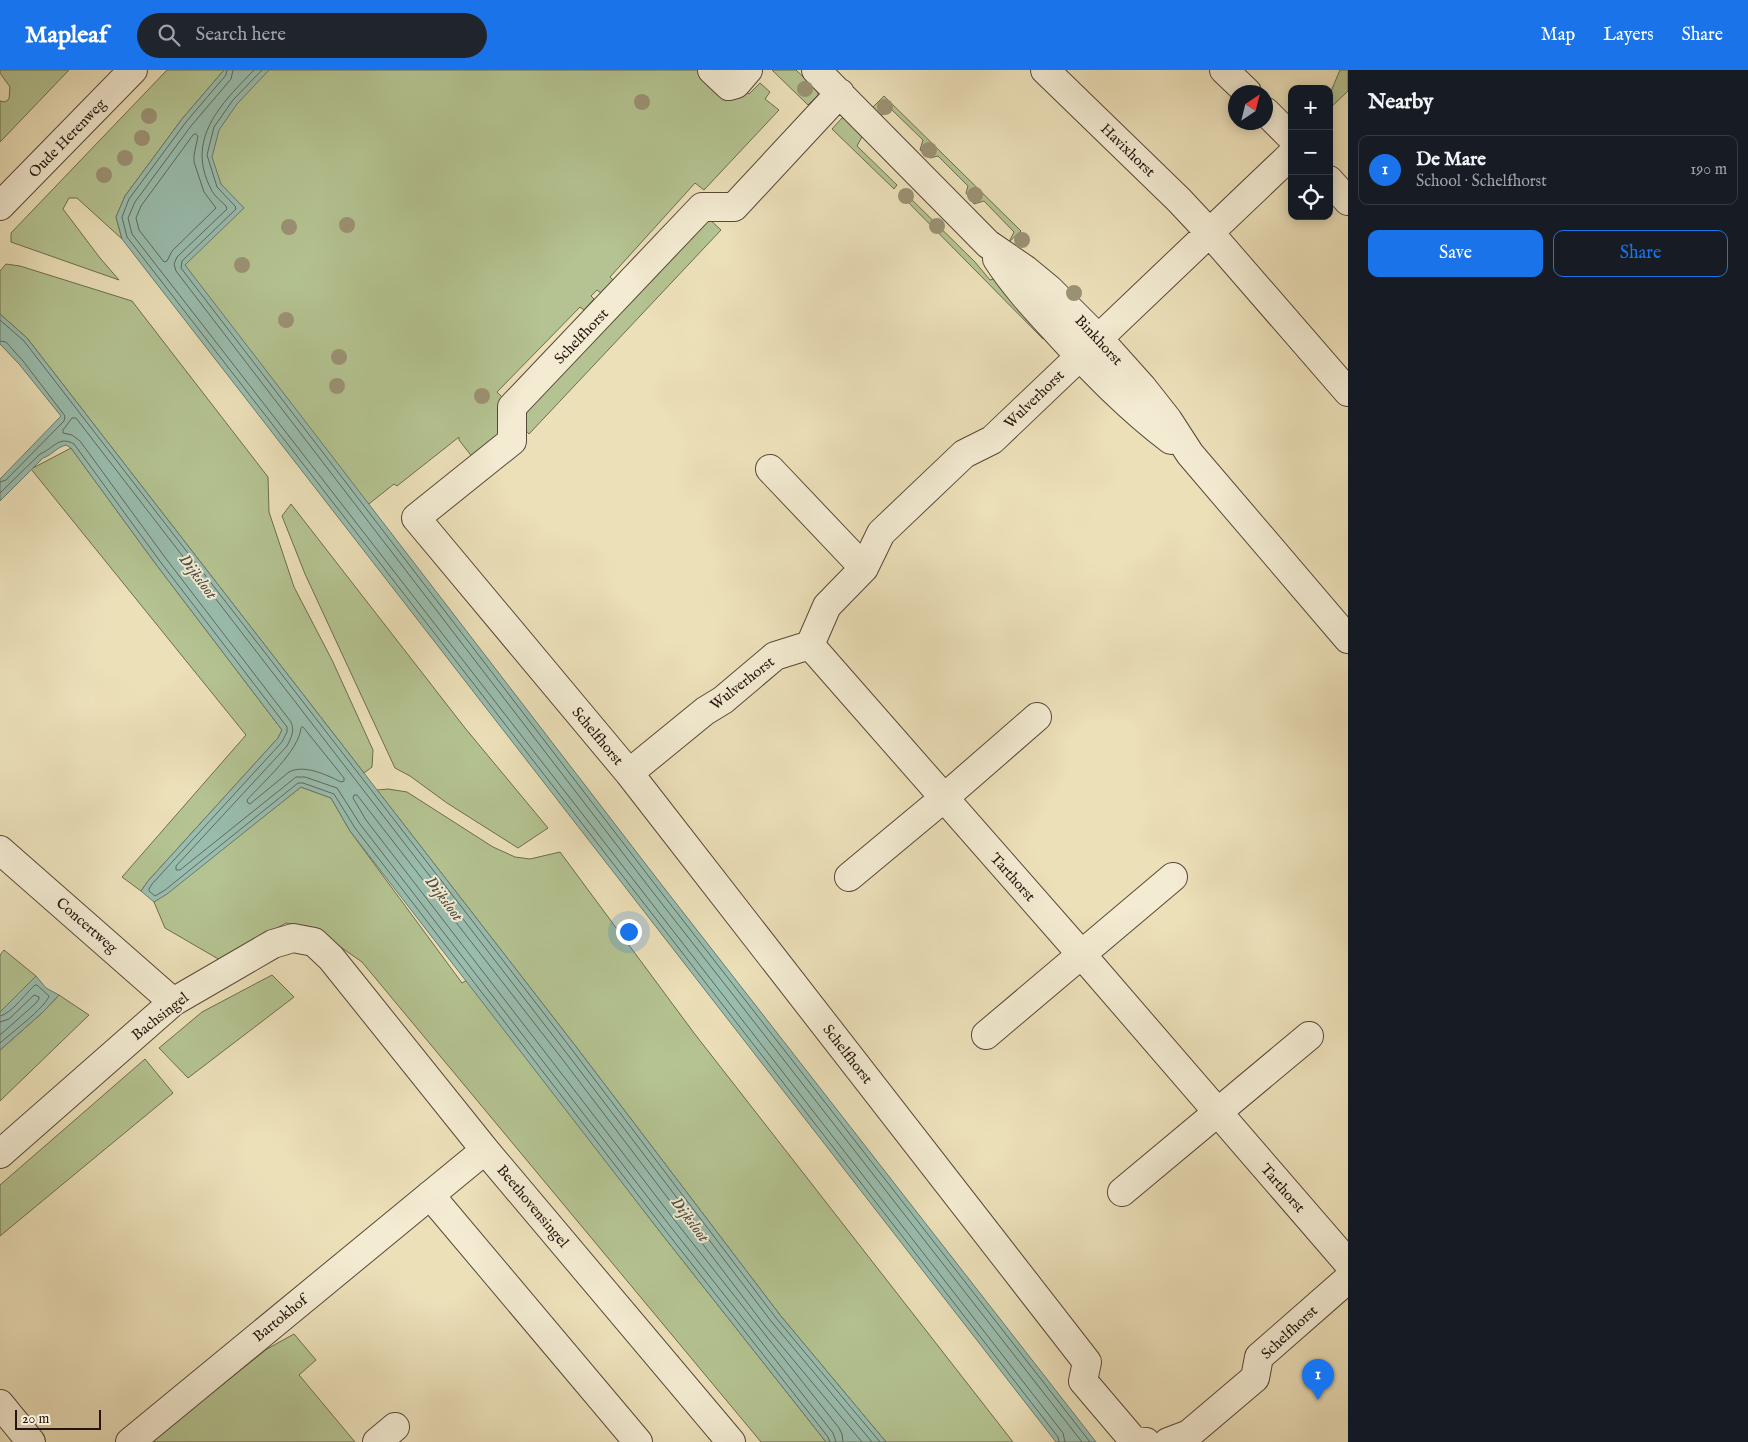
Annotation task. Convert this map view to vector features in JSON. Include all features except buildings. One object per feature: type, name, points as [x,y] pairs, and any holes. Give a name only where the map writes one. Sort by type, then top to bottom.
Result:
[{"type":"street","name":"Oude Herenweg","points":[[0,206],[133,70]]},
{"type":"street","points":[[712,70],[729,86],[736,84],[748,70]]},
{"type":"street","name":"Binkhorst","points":[[816,70],[988,244],[1008,275],[1027,299],[1089,347],[1143,419],[1190,454],[1348,639]]},
{"type":"street","name":"Havixhorst","points":[[1046,70],[1210,232],[1348,392]]},
{"type":"street","points":[[1224,70],[1240,85]]},
{"type":"street","name":"Schelfhorst","points":[[840,93],[734,207],[702,207],[512,407],[512,441],[416,518],[629,773],[1087,1362],[1083,1381],[1134,1441],[1146,1442]]},
{"type":"street","points":[[1273,119],[1288,134]]},
{"type":"street","points":[[1089,347],[1288,158]]},
{"type":"street","points":[[1333,184],[1348,201]]},
{"type":"street","name":"Wulverhorst","points":[[629,773],[705,711],[723,700],[775,656],[810,645],[827,606],[864,568],[882,533],[964,454],[992,440],[1089,347]]},
{"type":"street","points":[[770,469],[864,568]]},
{"type":"street","name":"Tarthorst","points":[[810,645],[1082,955],[1348,1263]]},
{"type":"street","points":[[849,877],[1037,717]]},
{"type":"street","name":"Concertweg","points":[[0,850],[173,1002]]},
{"type":"street","points":[[986,1035],[1173,877]]},
{"type":"street","name":"Bachsingel","points":[[0,1154],[173,1002],[274,944],[293,938],[314,942],[339,968]]},
{"type":"street","name":"Beethovensingel","points":[[339,968],[485,1150],[730,1442]]},
{"type":"street","points":[[1122,1192],[1309,1036]]},
{"type":"street","name":"Bartokhof","points":[[130,1442],[485,1150]]},
{"type":"street","points":[[430,1195],[638,1442]]},
{"type":"street","name":"Schelfhorst","points":[[1168,1442],[1189,1434],[1255,1378],[1259,1357],[1348,1279]]},
{"type":"street","points":[[0,1404],[31,1442]]},
{"type":"green space","points":[[0,70],[69,70],[0,142],[0,101],[5,102],[9,99],[10,87],[0,73]]},
{"type":"green space","points":[[167,70],[224,70],[182,119],[125,196],[116,217],[122,239],[77,198],[69,198],[63,209],[119,280],[11,242],[11,233]]},
{"type":"green space","points":[[239,70],[724,70],[749,94],[760,83],[770,92],[765,99],[779,110],[704,190],[695,183],[610,277],[613,280],[601,293],[597,290],[591,296],[594,299],[584,310],[580,307],[497,392],[512,407],[512,441],[480,467],[459,440],[459,437],[397,486],[394,484],[355,515],[152,274]]},
{"type":"green space","points":[[772,70],[796,70],[818,91],[818,95],[808,105]]},
{"type":"green space","points":[[1340,70],[1348,70],[1348,91],[1333,105],[1333,87]]},
{"type":"green space","points":[[884,96],[1021,231],[1009,242],[1014,232],[984,201],[974,204],[966,193],[968,186],[938,156],[930,158],[920,150],[923,140],[892,110],[880,116],[872,108]]},
{"type":"green space","points":[[842,118],[845,118],[863,135],[857,146],[897,185],[894,189],[832,129]]},
{"type":"green space","points":[[903,191],[975,262],[990,280],[997,278],[1049,332],[1043,339],[900,194]]},
{"type":"green space","points":[[707,217],[721,230],[529,434],[518,422]]},
{"type":"green space","points":[[6,264],[20,266],[132,301],[268,477],[269,512],[294,587],[332,660],[373,750],[372,767],[364,773],[27,338],[0,314],[0,271]]},
{"type":"green space","points":[[71,448],[155,563],[282,730],[278,738],[141,891],[122,877],[246,735],[31,469]]},
{"type":"green space","points":[[291,504],[465,728],[548,828],[518,848],[395,768],[305,574],[282,516]]},
{"type":"green space","points":[[301,787],[331,798],[350,831],[462,983],[467,980],[661,1233],[826,1442],[761,1442],[362,962],[312,927],[286,923],[220,960],[165,928],[154,902]]},
{"type":"green space","points":[[388,789],[407,792],[493,847],[515,857],[530,859],[560,852],[694,1033],[1013,1442],[886,1442],[780,1315],[577,1048],[377,790]]},
{"type":"green space","points":[[4,950],[36,976],[0,1012],[0,955]]},
{"type":"green space","points":[[272,975],[294,997],[188,1078],[159,1048],[202,1012]]},
{"type":"green space","points":[[59,995],[89,1015],[0,1101],[0,1050],[43,1012]]},
{"type":"green space","points":[[145,1059],[173,1093],[0,1236],[0,1185]]},
{"type":"green space","points":[[294,1334],[316,1360],[299,1375],[355,1442],[151,1442],[267,1349]]},
{"type":"water","points":[[224,70],[269,70],[237,104],[219,130],[212,157],[221,184],[244,208],[185,265],[661,884],[1096,1442],[1056,1442],[122,239],[116,217],[125,196],[182,119]]},
{"type":"water","name":"Dijksloot","points":[[0,314],[27,338],[577,1048],[780,1315],[886,1442],[826,1442],[661,1233],[350,831],[331,798],[301,787],[167,894],[154,902],[141,891],[278,738],[282,730],[155,563],[71,448],[66,445],[63,446],[43,458],[0,501],[0,479],[61,416],[19,364],[0,344]]},
{"type":"water","points":[[36,976],[46,988],[59,995],[43,1012],[0,1050],[0,1012]]},
{"type":"place","name":"De Mare","points":[[1318,1400]]}]
